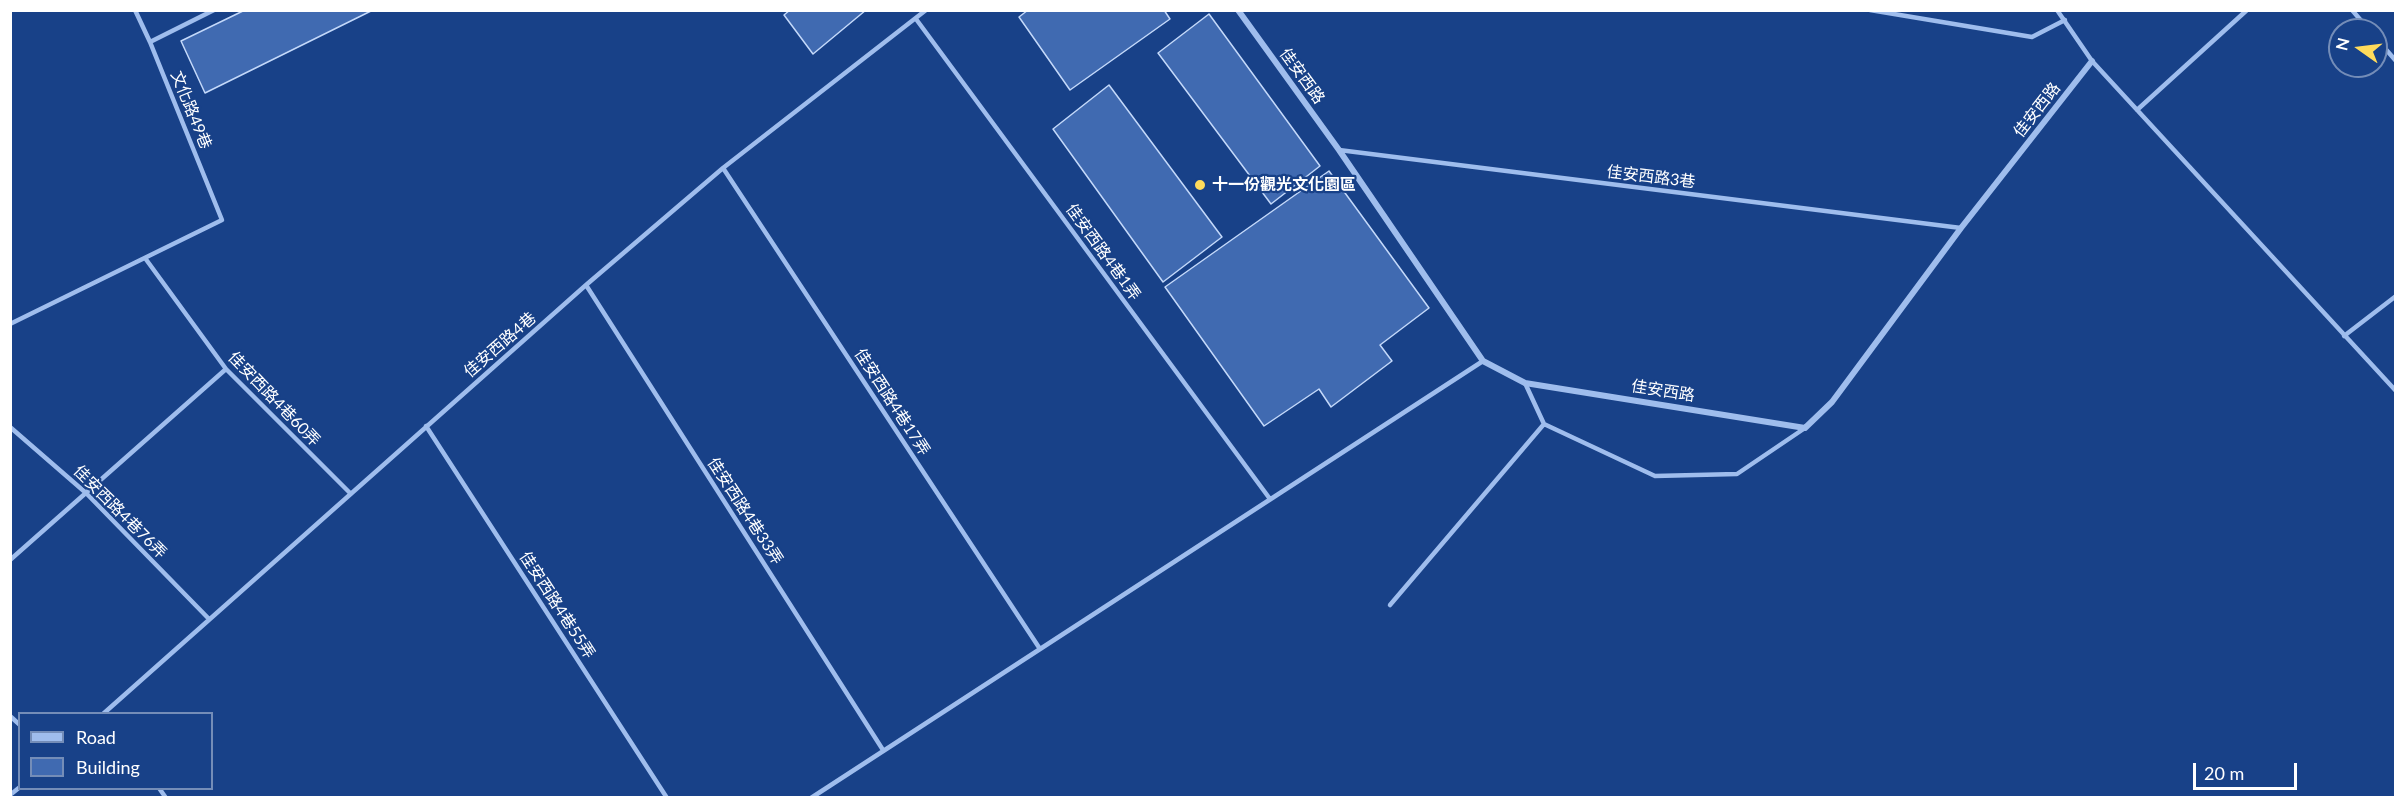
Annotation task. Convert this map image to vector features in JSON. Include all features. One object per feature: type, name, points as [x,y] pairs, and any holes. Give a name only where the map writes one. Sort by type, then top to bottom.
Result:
[{"type":"street","name":"佳安西路","points":[[1238,10],[1338,150],[1483,361],[1525,383],[1805,428],[1832,402],[1961,228],[2092,61]]},
{"type":"lane","name":"文化路49巷","points":[[135,10],[222,220],[145,258]]},
{"type":"lane","points":[[150,42],[214,10]]},
{"type":"lane","name":"佳安西路4巷","points":[[105,712],[586,285],[723,168],[927,10]]},
{"type":"lane","points":[[1870,10],[2032,37],[2065,20]]},
{"type":"lane","points":[[2058,10],[2092,61],[2396,391]]},
{"type":"lane","points":[[2137,110],[2247,10]]},
{"type":"lane","name":"佳安西路4巷1弄","points":[[916,19],[1270,499]]},
{"type":"lane","name":"佳安西路3巷","points":[[1338,150],[1961,228]]},
{"type":"lane","name":"佳安西路4巷17弄","points":[[723,168],[1040,649]]},
{"type":"lane","points":[[10,324],[145,258]]},
{"type":"lane","name":"佳安西路4巷60弄","points":[[145,258],[226,369],[351,494]]},
{"type":"lane","name":"佳安西路4巷33弄","points":[[586,285],[883,750]]},
{"type":"lane","points":[[2344,336],[2396,296]]},
{"type":"lane","points":[[811,798],[1483,361]]},
{"type":"lane","points":[[10,560],[226,369]]},
{"type":"lane","points":[[1525,383],[1544,424],[1655,476],[1737,474],[1805,428]]},
{"type":"lane","points":[[1390,604],[1544,424]]},
{"type":"lane","name":"佳安西路4巷55弄","points":[[426,426],[667,798]]},
{"type":"lane","name":"佳安西路4巷76弄","points":[[10,427],[86,493],[209,619]]},
{"type":"building","points":[[245,10],[373,10],[205,93],[181,41]]},
{"type":"building","points":[[790,10],[866,10],[813,54],[784,15]]},
{"type":"building","points":[[1028,10],[1164,10],[1170,19],[1070,90],[1019,17]]},
{"type":"building","points":[[1209,14],[1320,166],[1271,204],[1158,53]]},
{"type":"building","points":[[1109,85],[1222,237],[1163,282],[1053,129]]},
{"type":"building","points":[[1329,171],[1429,308],[1380,345],[1392,361],[1331,407],[1319,389],[1264,426],[1165,287]]},
{"type":"place","name":"十一份觀光文化園區","points":[[1200,185]]}]
